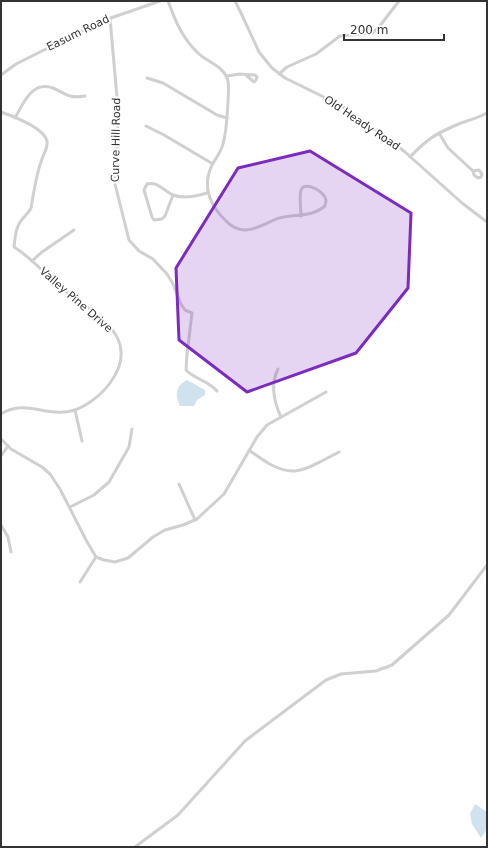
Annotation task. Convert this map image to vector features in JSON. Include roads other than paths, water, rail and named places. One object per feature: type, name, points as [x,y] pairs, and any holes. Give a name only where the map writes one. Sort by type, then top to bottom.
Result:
[{"type":"street","name":"Easum Road","points":[[1,75],[16,64],[110,18],[160,1]]},
{"type":"street","points":[[168,1],[179,28],[188,42],[198,53],[220,67],[227,76],[227,118],[224,142],[213,164],[208,180],[207,193],[219,214],[230,225],[240,230],[253,230],[278,218],[301,216],[313,214],[325,206],[326,200],[323,194],[311,187],[306,186],[302,188],[300,192],[301,216]]},
{"type":"street","name":"Old Heady Road","points":[[234,1],[242,15],[258,52],[267,64],[279,74],[340,105],[390,140],[437,182],[487,222]]},
{"type":"street","points":[[279,74],[287,67],[316,54],[340,36],[372,33],[379,27],[399,1]]},
{"type":"street","name":"Curve Hill Road","points":[[110,18],[118,109],[117,165],[114,180],[130,243],[139,251],[153,259],[168,274],[178,299],[185,310],[192,313],[186,370],[190,374],[213,386],[217,391]]},
{"type":"street","points":[[227,76],[240,74],[246,75]]},
{"type":"street","points":[[147,78],[163,83],[217,115],[227,118]]},
{"type":"street","points":[[1,112],[15,118],[27,96],[39,87],[53,88],[71,96],[85,96]]},
{"type":"street","points":[[410,157],[427,140],[439,133],[477,119],[487,113]]},
{"type":"street","name":"Valley Pine Drive","points":[[1,414],[9,410],[19,408],[32,408],[58,413],[75,410],[96,398],[114,378],[120,362],[119,342],[109,326],[14,247],[17,228],[20,222],[29,213],[31,208],[41,163],[47,145],[45,136],[41,132],[15,118]]},
{"type":"street","points":[[146,126],[213,164]]},
{"type":"street","points":[[439,133],[448,148],[473,171]]},
{"type":"street","points":[[173,195],[165,216],[162,219],[154,220],[144,190],[147,184],[155,184],[173,195],[184,197],[207,193]]},
{"type":"street","points":[[32,261],[42,252],[74,230]]},
{"type":"street","points":[[278,370],[274,377],[274,393],[276,407],[282,417]]},
{"type":"street","points":[[1,439],[8,446],[42,467],[50,474],[70,507],[96,557],[115,562],[128,558],[153,537],[165,530],[195,520],[224,494],[257,437],[267,425],[326,392]]},
{"type":"street","points":[[75,410],[82,441]]},
{"type":"street","points":[[70,507],[94,494],[109,482],[129,447],[132,429]]},
{"type":"street","points":[[1,456],[8,446]]},
{"type":"street","points":[[249,450],[257,457],[281,469],[294,471],[312,465],[339,452]]},
{"type":"street","points":[[179,484],[195,520]]},
{"type":"street","points":[[1,525],[8,536],[11,552]]},
{"type":"street","points":[[80,582],[96,557]]},
{"type":"street","points":[[135,847],[178,815],[245,741],[321,684],[331,677],[341,674],[376,671],[392,664],[449,615],[487,565]]},
{"type":"water","points":[[187,380],[205,390],[205,395],[197,400],[194,406],[180,406],[177,398],[177,391],[180,385]]},
{"type":"water","points":[[475,804],[487,812],[487,829],[481,838],[472,824],[470,814]]}]
